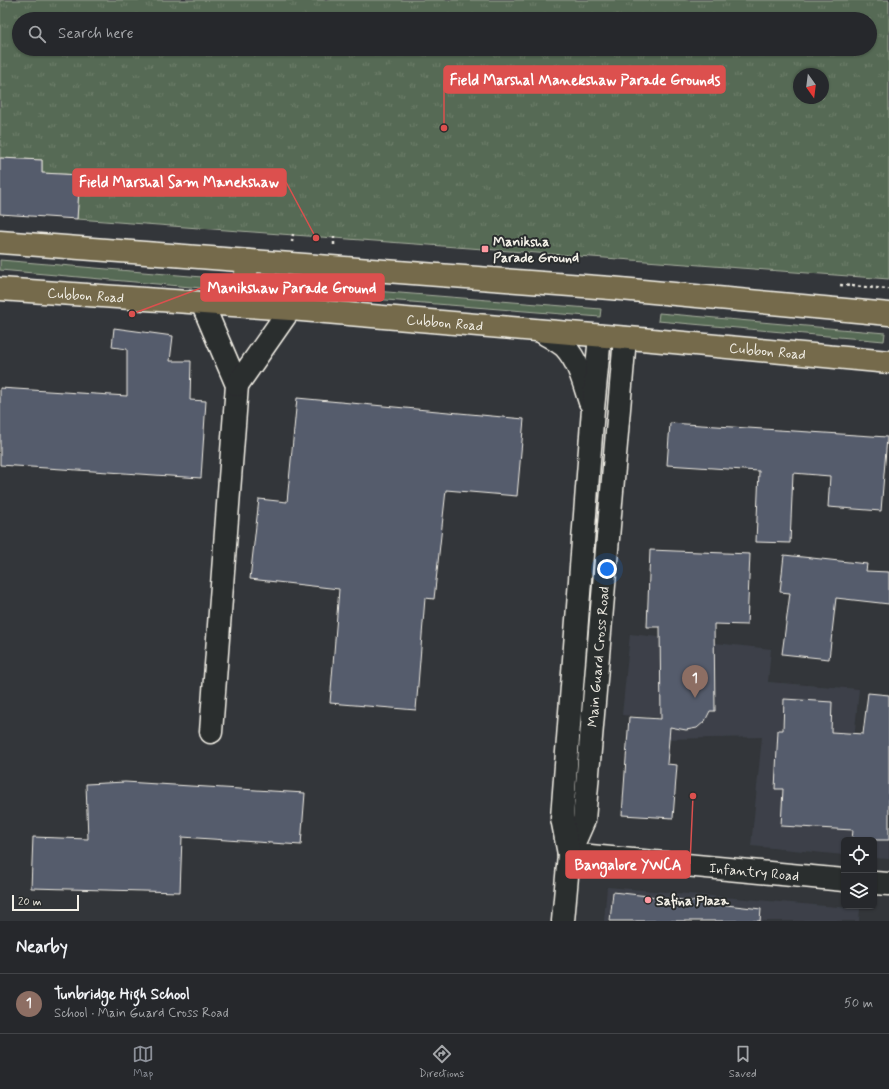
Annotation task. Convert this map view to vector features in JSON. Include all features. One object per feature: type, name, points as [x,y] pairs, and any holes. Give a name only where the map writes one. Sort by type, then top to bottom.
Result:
[{"type":"main road","points":[[0,242],[610,288],[889,314]]},
{"type":"main road","points":[[241,305],[248,261]]},
{"type":"main road","name":"Cubbon Road","points":[[0,289],[290,309],[889,362]]},
{"type":"street","points":[[202,303],[236,385],[211,732]]},
{"type":"street","points":[[236,385],[290,309]]},
{"type":"street","points":[[541,331],[565,347],[579,369],[593,409]]},
{"type":"street","name":"Main Guard Cross Road","points":[[563,921],[569,854],[562,818],[593,409],[600,336]]},
{"type":"street","name":"Main Guard Cross Road","points":[[569,854],[584,820],[625,338]]},
{"type":"street","name":"Infantry Road","points":[[569,854],[841,880]]},
{"type":"street","points":[[877,883],[889,884]]},
{"type":"path","points":[[292,243],[293,234]]},
{"type":"path","points":[[334,238],[334,246]]},
{"type":"shaded area","points":[[630,634],[771,649],[768,682],[859,689],[852,760],[889,765],[889,859],[877,858],[877,837],[841,837],[841,855],[751,846],[762,737],[662,739],[663,718],[622,715]]},
{"type":"shaded area","points":[[607,887],[841,907],[841,909],[860,909],[859,921],[604,921]]},
{"type":"green space","points":[[0,0],[889,0],[889,279],[77,219],[80,175],[42,173],[42,160],[0,158]]},
{"type":"green space","points":[[0,260],[214,278],[213,289],[0,270]]},
{"type":"green space","points":[[274,283],[601,309],[600,317],[273,291]]},
{"type":"green space","points":[[659,313],[885,333],[884,341],[658,321]]},
{"type":"building","points":[[0,158],[42,160],[42,173],[80,175],[77,219],[0,214]]},
{"type":"building","points":[[114,328],[173,336],[170,361],[191,361],[190,400],[206,401],[201,478],[0,465],[0,388],[127,396],[127,349],[112,347]]},
{"type":"building","points":[[297,398],[524,419],[517,496],[446,490],[434,599],[425,598],[416,710],[330,703],[339,589],[250,579],[259,499],[287,502]]},
{"type":"building","points":[[670,423],[887,437],[881,511],[828,507],[830,476],[793,473],[790,543],[756,542],[759,471],[667,465]]},
{"type":"building","points":[[650,550],[750,554],[747,625],[714,624],[715,711],[710,711],[705,721],[697,728],[686,730],[670,727],[667,764],[677,765],[673,818],[622,815],[629,717],[661,719],[660,627],[647,627]]},
{"type":"building","points":[[784,555],[867,564],[866,571],[889,572],[889,604],[836,598],[829,659],[782,654],[790,593],[780,592]]},
{"type":"building","points":[[868,693],[889,695],[889,840],[877,840],[877,837],[852,837],[853,830],[781,826],[783,789],[775,789],[778,730],[783,730],[784,699],[832,702],[831,732],[863,734]]},
{"type":"building","points":[[125,782],[305,793],[301,845],[182,837],[180,892],[31,888],[33,837],[88,839],[86,784]]},
{"type":"building","name":"Safina Plaza","points":[[613,892],[761,909],[760,921],[610,921]]},
{"type":"place","name":"Field Marshal Manekshaw Parade Grounds","points":[[444,128]]},
{"type":"place","name":"Field Marshal Sam Manekshaw","points":[[316,238]]},
{"type":"place","name":"Maniksha Parade Ground","points":[[485,249]]},
{"type":"place","name":"Manikshaw Parade Ground","points":[[132,314]]},
{"type":"place","name":"Tunbridge High School","points":[[695,698]]},
{"type":"place","name":"Bangalore YWCA","points":[[693,796]]},
{"type":"place","name":"Safina Plaza","points":[[648,900]]}]
